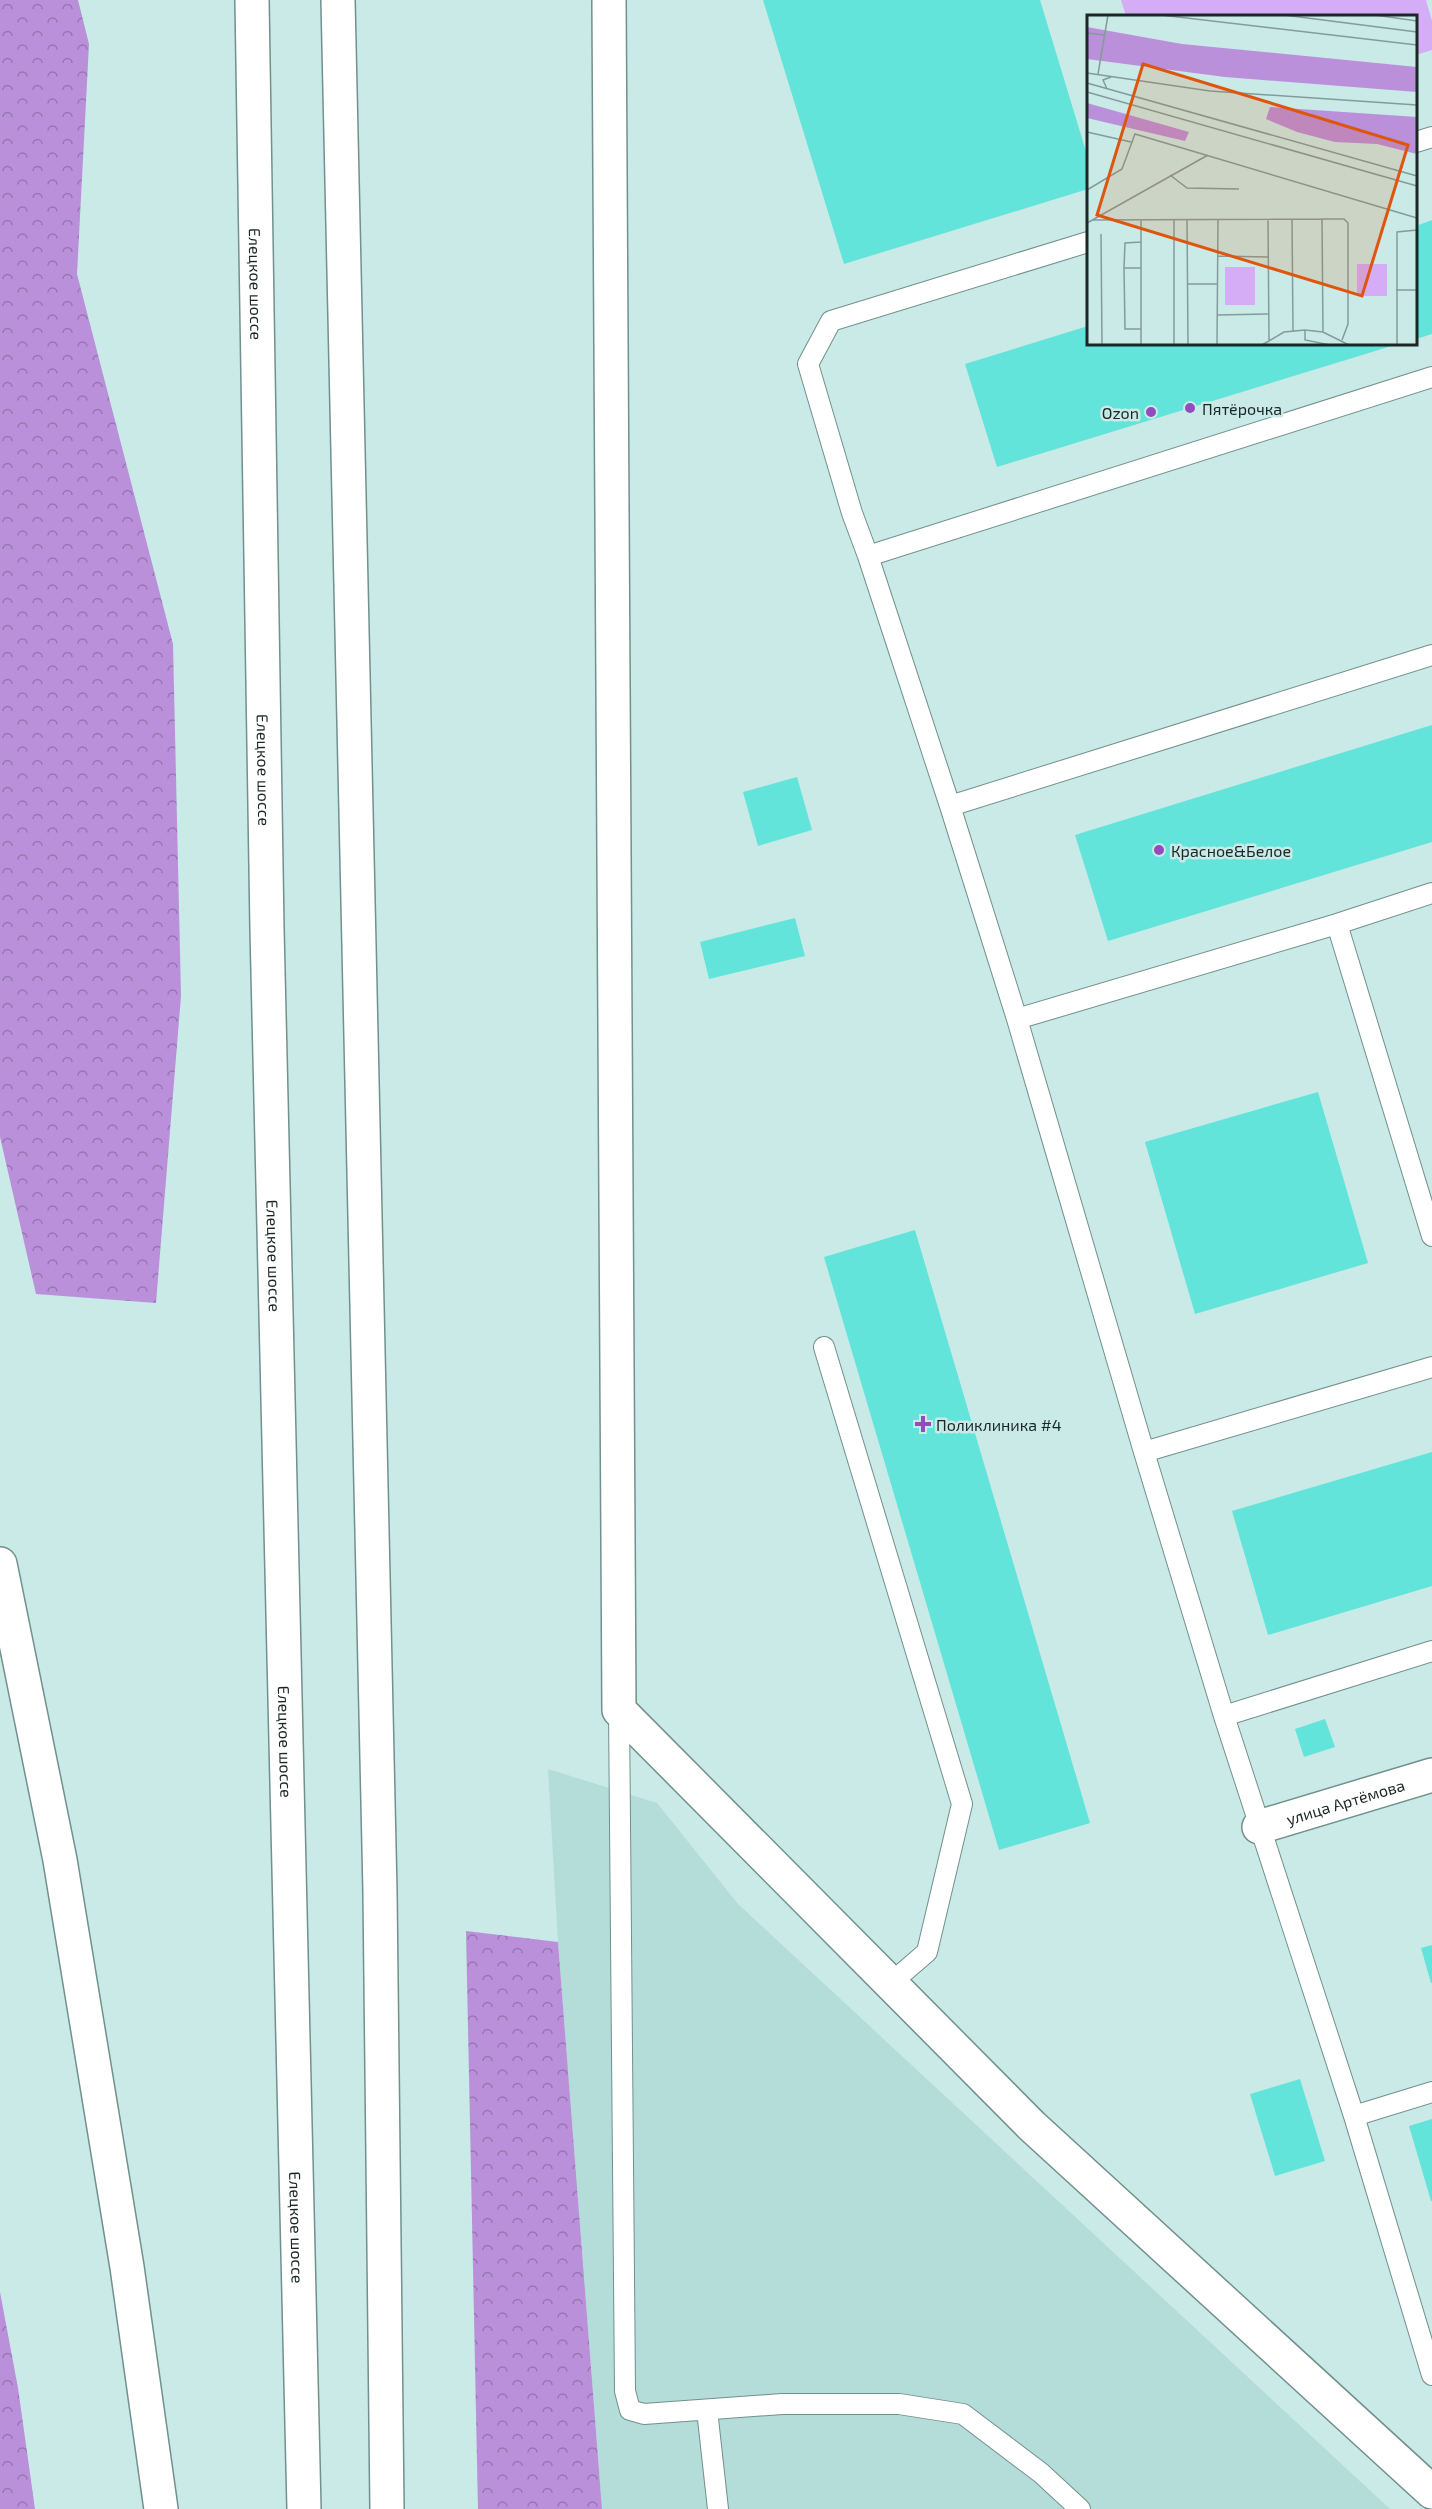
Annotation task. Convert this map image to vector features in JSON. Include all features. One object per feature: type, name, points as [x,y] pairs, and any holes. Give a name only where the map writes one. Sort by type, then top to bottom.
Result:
[{"type":"main road","name":"Елецкое шоссе","points":[[252,0],[267,929],[304,2509]]},
{"type":"main road","points":[[338,0],[380,1868],[387,2509]]},
{"type":"main road","points":[[609,0],[619,1710],[1032,2126],[1432,2492]]},
{"type":"main road","points":[[0,1564],[60,1860],[127,2266],[161,2509]]},
{"type":"main road","name":"улица Артёмова","points":[[1259,1827],[1432,1775]]},
{"type":"lane","points":[[1417,142],[1432,136]]},
{"type":"lane","points":[[1087,243],[831,321],[808,364],[852,513],[950,806],[1017,1019],[1224,1716],[1354,2116],[1432,2375]]},
{"type":"lane","points":[[868,556],[1432,377]]},
{"type":"lane","points":[[950,806],[1432,655]]},
{"type":"lane","points":[[1017,1019],[1337,924],[1432,893]]},
{"type":"lane","points":[[1337,924],[1432,1236]]},
{"type":"lane","points":[[824,1347],[962,1804],[927,1952],[891,1983]]},
{"type":"lane","points":[[1144,1452],[1432,1367]]},
{"type":"lane","points":[[1224,1716],[1432,1651]]},
{"type":"lane","points":[[619,1710],[625,2391],[630,2410],[644,2414],[782,2404],[899,2404],[963,2414],[1041,2473],[1080,2509]]},
{"type":"lane","points":[[1354,2116],[1432,2092]]},
{"type":"lane","points":[[707,2410],[718,2509]]},
{"type":"shaded area","points":[[1121,0],[1426,0],[1432,21],[1432,50],[1417,55],[1417,15],[1126,15]]},
{"type":"shaded area","points":[[548,1769],[657,1803],[738,1904],[1390,2509],[602,2509],[558,1942]]},
{"type":"green space","points":[[0,0],[78,0],[89,44],[77,274],[173,644],[181,996],[156,1303],[36,1294],[0,1137]]},
{"type":"green space","points":[[466,1931],[558,1942],[602,2509],[478,2509]]},
{"type":"green space","points":[[0,2292],[18,2388],[35,2509],[0,2509]]},
{"type":"building","points":[[763,0],[1040,0],[1087,155],[1087,189],[844,264]]},
{"type":"building","points":[[1432,220],[1432,334],[1417,339],[1417,226]]},
{"type":"building","points":[[1087,326],[1087,345],[1395,345],[997,467],[965,364]]},
{"type":"building","points":[[1432,725],[1432,842],[1108,941],[1075,835]]},
{"type":"building","points":[[797,777],[812,830],[758,846],[743,792]]},
{"type":"building","points":[[795,918],[805,956],[709,979],[700,942]]},
{"type":"building","points":[[1318,1092],[1368,1263],[1195,1314],[1145,1142]]},
{"type":"building","name":"Поликлиника #4","points":[[915,1230],[1090,1823],[999,1850],[824,1257]]},
{"type":"building","points":[[1432,1452],[1432,1586],[1268,1635],[1232,1511]]},
{"type":"building","points":[[1325,1719],[1335,1747],[1304,1757],[1295,1729]]},
{"type":"building","points":[[1432,1945],[1432,1983],[1431,1983],[1421,1948]]},
{"type":"building","points":[[1300,2079],[1325,2161],[1275,2176],[1250,2094]]},
{"type":"building","points":[[1432,2119],[1432,2201],[1431,2201],[1409,2126]]},
{"type":"place","name":"Пятёрочка","points":[[1190,408]]},
{"type":"place","name":"Ozon","points":[[1151,412]]},
{"type":"place","name":"Красное&Белое","points":[[1159,850]]},
{"type":"place","name":"Поликлиника #4","points":[[923,1424]]}]
